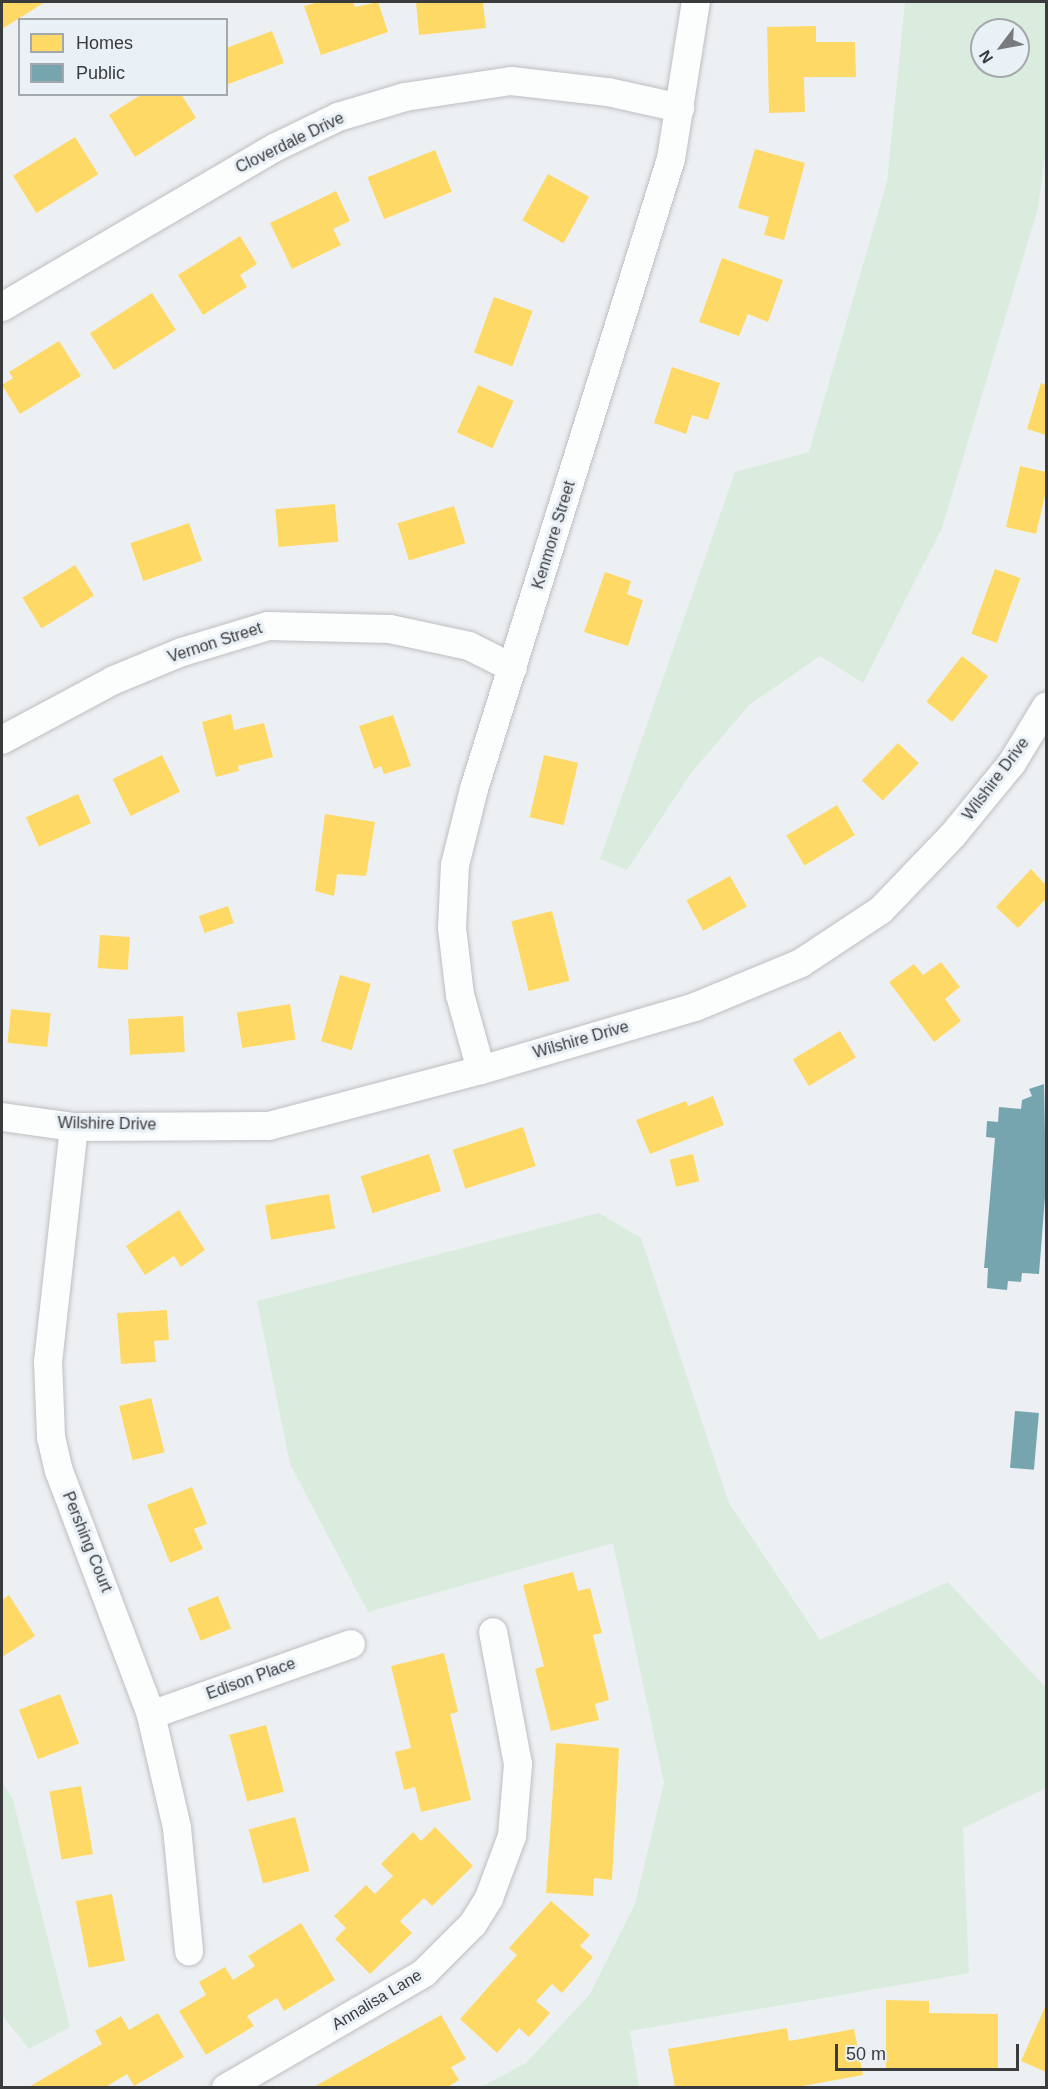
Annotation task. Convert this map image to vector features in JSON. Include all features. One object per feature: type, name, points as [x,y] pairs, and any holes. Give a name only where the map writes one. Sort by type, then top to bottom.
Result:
[{"type":"street","name":"Kenmore Street","points":[[481,1070],[460,995],[452,928],[455,865],[513,668],[671,159],[696,2]]},
{"type":"street","name":"Cloverdale Drive","points":[[2,307],[274,147],[338,117],[405,97],[511,81],[608,92],[680,108]]},
{"type":"street","name":"Vernon Street","points":[[2,740],[114,680],[182,651],[268,626],[390,629],[468,646],[513,668]]},
{"type":"street","name":"Wilshire Drive","points":[[2,1117],[74,1127],[269,1126],[481,1070],[694,1007],[801,963],[881,910],[953,835],[997,781],[1047,707]]},
{"type":"street","name":"Pershing Court","points":[[74,1127],[48,1360],[51,1437],[59,1471],[151,1715],[177,1828],[189,1951]]},
{"type":"street","name":"Annalisa Lane","points":[[226,2088],[424,1973],[473,1924],[489,1898],[512,1836],[518,1764],[493,1632]]},
{"type":"street","name":"Edison Place","points":[[151,1715],[351,1644]]},
{"type":"green space","points":[[905,2],[1046,2],[1046,147],[1038,208],[942,528],[863,683],[820,656],[749,705],[691,773],[627,870],[600,859],[735,472],[809,452],[887,181]]},
{"type":"green space","points":[[599,1213],[641,1238],[729,1503],[820,1640],[948,1582],[1046,1688],[1046,1788],[963,1828],[969,1973],[630,2031],[639,2087],[481,2087],[526,2063],[590,1994],[635,1904],[664,1783],[613,1543],[368,1612],[290,1464],[257,1301]]},
{"type":"green space","points":[[2,1782],[13,1800],[70,2027],[29,2049],[2,2015]]},
{"type":"building: Homes","points":[[2,2],[45,2],[18,18],[2,29]]},
{"type":"building: Homes","points":[[319,2],[353,2],[355,7],[378,2],[388,32],[321,55],[304,6]]},
{"type":"building: Homes","points":[[416,2],[483,2],[486,28],[419,35]]},
{"type":"building: Homes","points":[[816,26],[816,42],[855,42],[856,77],[804,77],[805,112],[769,113],[767,27]]},
{"type":"building: Homes","points":[[272,31],[284,63],[228,84],[228,47]]},
{"type":"building: Homes","points":[[139,96],[182,96],[196,118],[135,157],[109,115]]},
{"type":"building: Homes","points":[[75,137],[98,174],[36,213],[13,176]]},
{"type":"building: Homes","points":[[755,149],[805,163],[784,240],[764,235],[769,217],[738,208]]},
{"type":"building: Homes","points":[[435,150],[452,192],[384,219],[367,177]]},
{"type":"building: Homes","points":[[548,174],[589,197],[563,243],[522,220]]},
{"type":"building: Homes","points":[[336,191],[350,221],[333,229],[341,245],[292,269],[270,223]]},
{"type":"building: Homes","points":[[240,236],[257,264],[240,275],[247,287],[203,315],[178,275]]},
{"type":"building: Homes","points":[[722,258],[783,280],[768,322],[748,314],[739,336],[699,322]]},
{"type":"building: Homes","points":[[152,293],[176,330],[114,370],[90,333]]},
{"type":"building: Homes","points":[[494,297],[533,311],[512,366],[474,352]]},
{"type":"building: Homes","points":[[59,341],[81,376],[20,414],[2,385],[13,378],[9,372]]},
{"type":"building: Homes","points":[[672,367],[720,383],[708,420],[692,415],[686,434],[654,423]]},
{"type":"building: Homes","points":[[1041,383],[1046,385],[1046,435],[1027,429]]},
{"type":"building: Homes","points":[[478,385],[514,401],[492,448],[457,433]]},
{"type":"building: Homes","points":[[1020,466],[1046,472],[1046,491],[1036,534],[1006,527]]},
{"type":"building: Homes","points":[[335,504],[338,542],[279,547],[275,509]]},
{"type":"building: Homes","points":[[454,506],[465,543],[409,561],[398,523]]},
{"type":"building: Homes","points":[[189,523],[202,561],[143,581],[130,543]]},
{"type":"building: Homes","points":[[75,565],[94,596],[41,628],[22,598]]},
{"type":"building: Homes","points":[[995,569],[1020,578],[997,643],[971,634]]},
{"type":"building: Homes","points":[[605,572],[631,581],[627,594],[643,600],[628,646],[584,632]]},
{"type":"building: Homes","points":[[962,656],[988,676],[952,722],[926,702]]},
{"type":"building: Homes","points":[[231,714],[234,730],[264,723],[273,757],[238,766],[239,771],[216,777],[202,722]]},
{"type":"building: Homes","points":[[393,715],[411,766],[384,774],[381,766],[374,769],[359,726]]},
{"type":"building: Homes","points":[[898,743],[919,763],[883,801],[862,780]]},
{"type":"building: Homes","points":[[162,755],[180,792],[131,816],[113,779]]},
{"type":"building: Homes","points":[[544,755],[578,763],[564,825],[530,817]]},
{"type":"building: Homes","points":[[78,794],[91,823],[39,846],[26,817]]},
{"type":"building: Homes","points":[[837,805],[855,835],[804,865],[786,835]]},
{"type":"building: Homes","points":[[325,814],[375,822],[366,876],[337,874],[334,896],[315,891]]},
{"type":"building: Homes","points":[[1031,869],[1046,885],[1046,899],[1018,928],[996,907]]},
{"type":"building: Homes","points":[[730,876],[747,907],[703,931],[686,900]]},
{"type":"building: Homes","points":[[228,906],[234,923],[205,933],[199,916]]},
{"type":"building: Homes","points":[[552,911],[569,981],[529,991],[511,921]]},
{"type":"building: Homes","points":[[100,935],[130,937],[128,970],[98,968]]},
{"type":"building: Homes","points":[[941,962],[960,987],[945,999],[961,1021],[934,1042],[889,982],[914,964],[923,975]]},
{"type":"building: Homes","points":[[340,975],[371,984],[352,1050],[321,1041]]},
{"type":"building: Homes","points":[[290,1004],[296,1040],[242,1048],[237,1012]]},
{"type":"building: Homes","points":[[11,1009],[51,1013],[47,1047],[7,1043]]},
{"type":"building: Homes","points":[[183,1016],[185,1052],[130,1055],[128,1019]]},
{"type":"building: Homes","points":[[840,1031],[856,1058],[809,1086],[793,1059]]},
{"type":"building: Homes","points":[[713,1096],[724,1125],[650,1154],[636,1120],[686,1101],[688,1106]]},
{"type":"building: Homes","points":[[523,1127],[536,1166],[465,1189],[453,1150]]},
{"type":"building: Homes","points":[[429,1154],[441,1191],[373,1213],[361,1176]]},
{"type":"building: Homes","points":[[693,1154],[699,1181],[676,1187],[670,1159]]},
{"type":"building: Homes","points":[[329,1194],[335,1228],[271,1240],[265,1205]]},
{"type":"building: Homes","points":[[179,1210],[205,1250],[181,1267],[174,1256],[145,1275],[126,1246]]},
{"type":"building: Homes","points":[[167,1310],[169,1340],[154,1341],[156,1362],[121,1364],[117,1313]]},
{"type":"building: Homes","points":[[151,1398],[165,1452],[133,1460],[119,1406]]},
{"type":"building: Homes","points":[[192,1487],[207,1524],[194,1529],[203,1549],[170,1563],[147,1505]]},
{"type":"building: Homes","points":[[573,1572],[578,1591],[590,1588],[602,1633],[593,1635],[609,1700],[595,1704],[599,1720],[551,1731],[535,1669],[544,1666],[523,1585]]},
{"type":"building: Homes","points":[[9,1595],[35,1636],[2,1657],[2,1600]]},
{"type":"building: Homes","points":[[218,1596],[231,1628],[201,1641],[187,1608]]},
{"type":"building: Homes","points":[[444,1653],[458,1712],[450,1714],[471,1800],[421,1812],[415,1787],[404,1790],[395,1752],[411,1748],[391,1666]]},
{"type":"building: Homes","points":[[60,1694],[79,1743],[38,1759],[19,1710]]},
{"type":"building: Homes","points":[[266,1725],[284,1792],[247,1801],[229,1735]]},
{"type":"building: Homes","points":[[556,1743],[619,1748],[612,1880],[594,1878],[593,1896],[546,1893]]},
{"type":"building: Homes","points":[[81,1786],[93,1854],[61,1860],[49,1792]]},
{"type":"building: Homes","points":[[295,1817],[309,1871],[263,1884],[249,1829]]},
{"type":"building: Homes","points":[[435,1827],[473,1866],[432,1906],[424,1898],[400,1921],[412,1933],[370,1974],[335,1939],[346,1928],[334,1916],[366,1885],[375,1894],[393,1876],[381,1864],[413,1832],[421,1841]]},
{"type":"building: Homes","points":[[112,1894],[125,1961],[89,1968],[76,1901]]},
{"type":"building: Homes","points":[[551,1901],[590,1935],[580,1946],[593,1957],[562,1993],[552,1984],[536,2001],[550,2013],[529,2037],[519,2028],[497,2053],[460,2019],[517,1955],[509,1948]]},
{"type":"building: Homes","points":[[301,1923],[335,1980],[284,2011],[277,1998],[247,2016],[254,2026],[206,2055],[179,2011],[206,1995],[199,1982],[225,1967],[233,1980],[255,1966],[248,1956]]},
{"type":"building: Homes","points":[[886,2000],[929,2001],[929,2013],[998,2014],[998,2069],[886,2068]]},
{"type":"building: Homes","points":[[1046,2005],[1046,2072],[1021,2061]]},
{"type":"building: Homes","points":[[158,2013],[184,2057],[134,2086],[127,2074],[104,2088],[27,2088],[102,2044],[95,2031],[121,2016],[129,2030]]},
{"type":"building: Homes","points":[[441,2015],[466,2059],[451,2067],[459,2080],[446,2088],[312,2088]]},
{"type":"building: Homes","points":[[787,2028],[789,2041],[854,2029],[863,2075],[792,2088],[675,2088],[668,2049]]},
{"type":"building: Public","points":[[1044,1084],[1046,1184],[1039,1274],[1022,1273],[1021,1282],[1008,1281],[1007,1290],[987,1288],[988,1268],[984,1268],[995,1138],[986,1137],[987,1121],[998,1122],[999,1107],[1021,1109],[1022,1100],[1032,1096],[1029,1089]]},
{"type":"building: Public","points":[[1015,1411],[1039,1413],[1034,1470],[1010,1468]]}]
